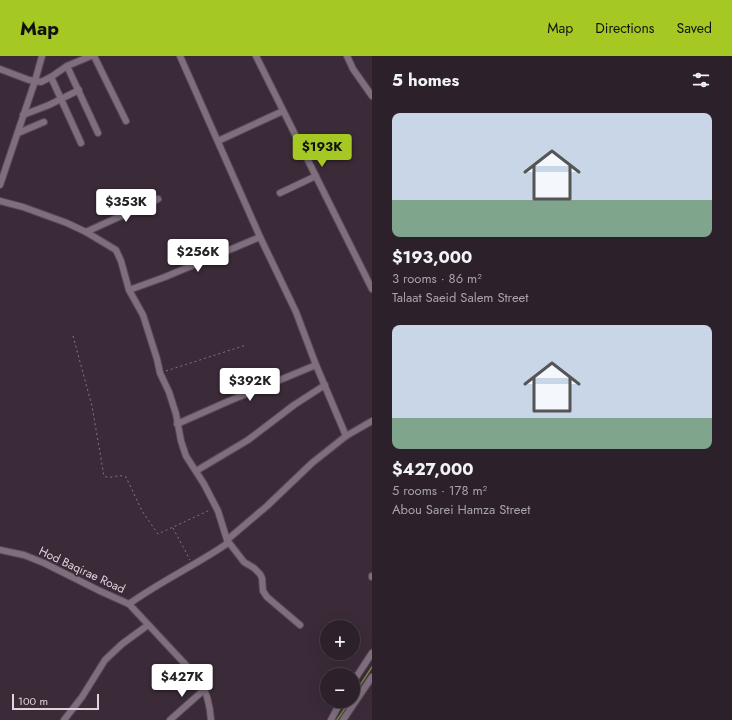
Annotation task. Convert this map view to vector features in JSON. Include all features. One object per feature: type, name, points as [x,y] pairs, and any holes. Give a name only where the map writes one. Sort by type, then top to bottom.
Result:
[{"type":"street","points":[[0,185],[42,56]]},
{"type":"street","points":[[0,69],[41,82],[67,66],[90,56]]},
{"type":"street","points":[[94,56],[126,122]]},
{"type":"street","points":[[180,56],[260,237],[296,312],[324,385],[346,436]]},
{"type":"street","points":[[256,56],[372,289]]},
{"type":"street","points":[[347,56],[353,69],[372,96]]},
{"type":"street","points":[[67,66],[98,132]]},
{"type":"street","points":[[51,77],[81,143]]},
{"type":"street","points":[[23,115],[79,90]]},
{"type":"street","points":[[218,141],[283,111]]},
{"type":"street","points":[[18,133],[44,122]]},
{"type":"street","points":[[280,193],[316,176]]},
{"type":"street","points":[[86,232],[158,199]]},
{"type":"street","points":[[0,201],[47,215],[86,232],[116,250],[121,261],[129,290],[143,315],[160,373],[169,392],[176,414],[177,424],[186,456],[216,507],[227,540],[244,562],[260,574],[263,589],[267,597],[300,626]]},
{"type":"street","points":[[129,290],[165,277],[260,237]]},
{"type":"street","points":[[177,424],[229,400],[316,365]]},
{"type":"street","points":[[196,471],[248,440],[294,404],[324,385]]},
{"type":"street","points":[[129,604],[146,591],[194,566],[228,543],[227,540],[267,506],[312,463],[346,436],[372,421]]},
{"type":"street","name":"Hod Baqirae Road","points":[[0,550],[44,563],[93,588],[129,604],[192,670],[205,689],[211,720]]},
{"type":"street","points":[[64,720],[82,697],[105,660],[122,644],[148,625]]},
{"type":"street","points":[[360,671],[372,653]]},
{"type":"street","points":[[343,720],[372,677]]},
{"type":"street","points":[[170,720],[205,689]]},
{"type":"street","points":[[331,720],[338,708]]},
{"type":"path","points":[[73,336],[92,406],[104,476],[108,478],[120,475],[126,477],[142,511],[158,534],[216,507]]},
{"type":"path","points":[[160,373],[246,345]]},
{"type":"path","points":[[173,528],[194,566]]},
{"type":"waterway","points":[[360,685],[372,667]]},
{"type":"waterway","points":[[337,720],[345,708]]}]
